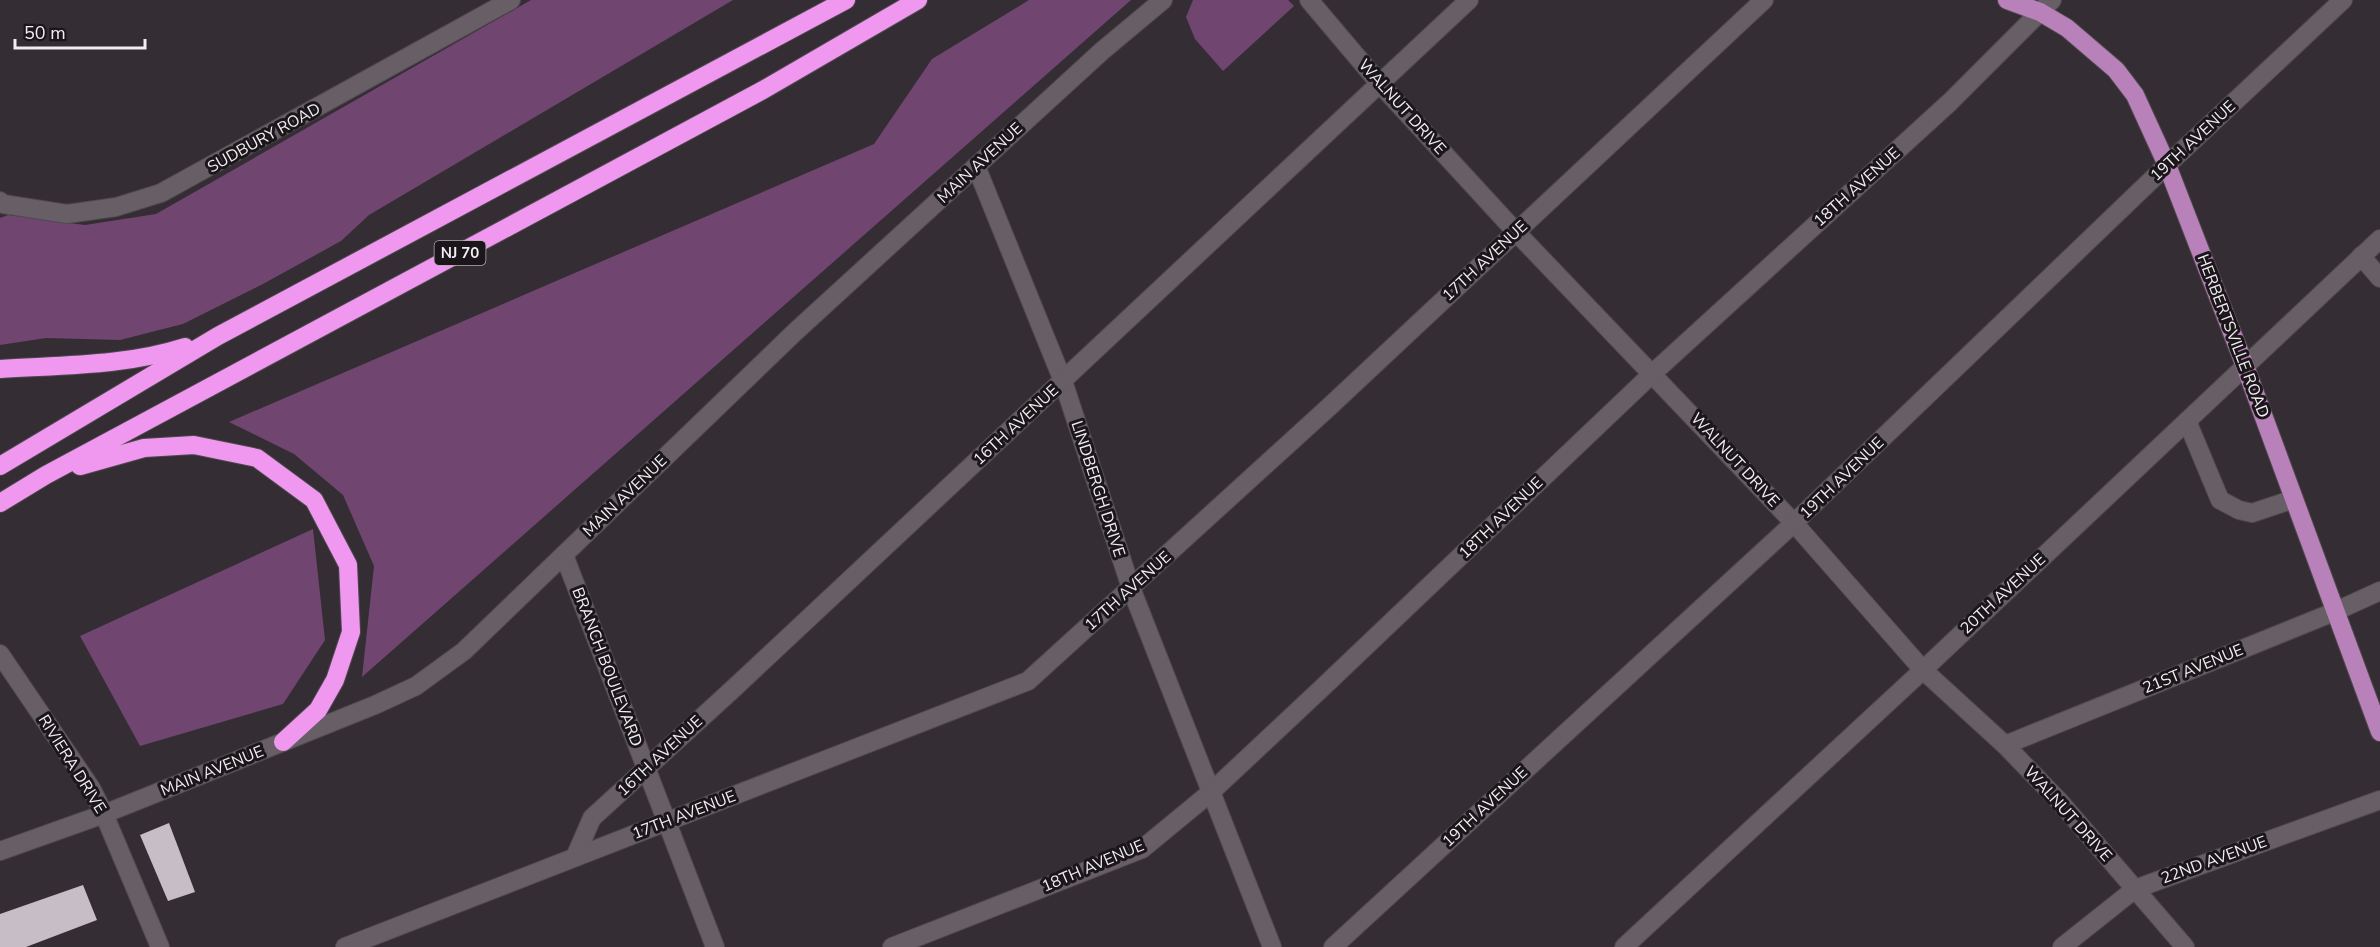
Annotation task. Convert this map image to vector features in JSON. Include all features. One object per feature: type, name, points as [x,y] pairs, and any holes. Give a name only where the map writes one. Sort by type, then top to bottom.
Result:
[{"type":"highway","name":"NJ 70","points":[[0,466],[218,336],[846,0]]},
{"type":"highway","name":"NJ 70","points":[[2,505],[46,475],[753,96],[918,0]]},
{"type":"highway","points":[[0,369],[148,358],[218,336]]},
{"type":"highway","points":[[46,475],[144,448],[194,445],[257,458],[314,500],[348,565],[351,632],[335,680],[318,710],[284,742]]},
{"type":"main road","name":"HERBERTSVILLE ROAD","points":[[2007,0],[2046,6],[2067,28],[2116,70],[2135,95],[2168,165],[2380,732]]},
{"type":"street","name":"SUDBURY ROAD","points":[[1,204],[67,213],[116,207],[162,193],[511,0]]},
{"type":"street","name":"MAIN AVENUE","points":[[0,851],[104,814],[375,705],[416,686],[464,651],[795,332],[1102,51],[1163,0]]},
{"type":"street","name":"WALNUT DRIVE","points":[[1310,0],[1380,84],[1516,232],[1794,523],[1923,670],[2005,745],[2061,803],[2185,947]]},
{"type":"street","name":"16TH AVENUE","points":[[574,857],[592,818],[1469,0]]},
{"type":"street","name":"17TH AVENUE","points":[[345,947],[1028,681],[1516,232],[1764,0]]},
{"type":"street","name":"19TH AVENUE","points":[[1333,947],[1794,523],[2343,0]]},
{"type":"street","name":"18TH AVENUE","points":[[892,947],[1142,849],[1210,793],[1653,373],[1950,102],[2046,6]]},
{"type":"street","name":"LINDBERGH DRIVE","points":[[976,166],[1063,381],[1131,588],[1272,947]]},
{"type":"street","name":"20TH AVENUE","points":[[1624,947],[1923,670],[2380,239]]},
{"type":"street","points":[[2361,256],[2380,278]]},
{"type":"street","points":[[2187,422],[2220,500],[2239,510],[2252,513],[2294,499]]},
{"type":"street","name":"BRANCH BOULEVARD","points":[[564,555],[715,947]]},
{"type":"street","name":"21ST AVENUE","points":[[2005,745],[2334,612],[2380,591]]},
{"type":"street","name":"RIVIERA DRIVE","points":[[0,654],[91,788],[160,947]]},
{"type":"street","name":"22ND AVENUE","points":[[2062,947],[2135,889],[2380,800]]},
{"type":"shaded area","points":[[531,0],[733,0],[369,215],[341,241],[183,324],[120,340],[46,338],[0,345],[0,218],[8,215],[85,225],[156,214]]},
{"type":"shaded area","points":[[1029,0],[1131,0],[362,677],[374,566],[343,495],[294,454],[229,422],[874,144],[932,59]]},
{"type":"shaded area","points":[[1193,0],[1288,0],[1294,6],[1223,71],[1195,39],[1186,17]]},
{"type":"shaded area","points":[[313,529],[325,640],[283,704],[140,746],[80,636]]},
{"type":"building","points":[[169,823],[195,892],[168,901],[140,835]]},
{"type":"building","points":[[83,885],[97,920],[26,947],[0,947],[0,914]]}]
